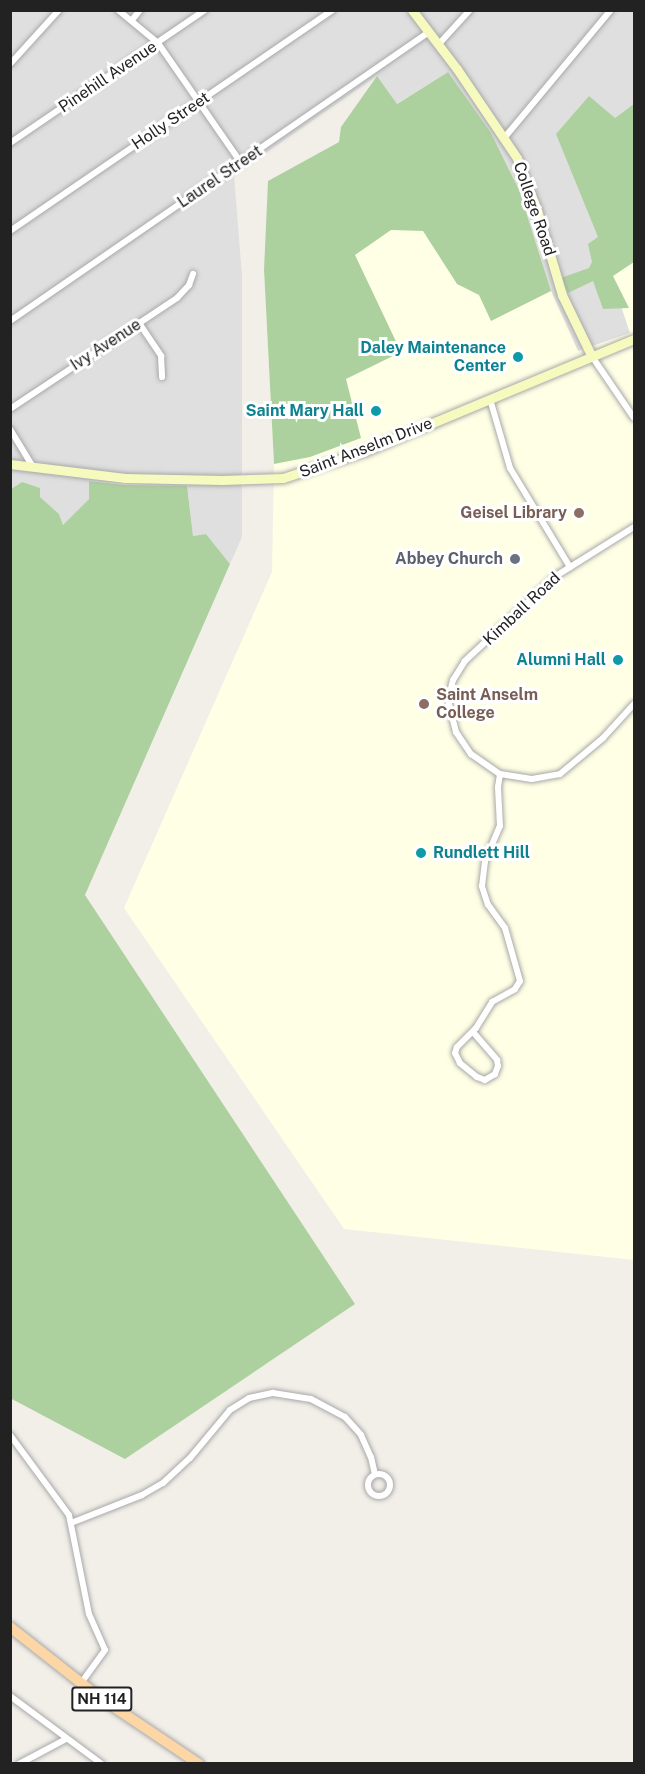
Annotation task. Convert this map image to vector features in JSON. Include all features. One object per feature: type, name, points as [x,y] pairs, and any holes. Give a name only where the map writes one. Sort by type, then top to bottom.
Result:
[{"type":"main road","name":"NH 114","points":[[10,1627],[81,1683],[199,1764]]},
{"type":"street","points":[[10,64],[59,10]]},
{"type":"street","points":[[118,10],[158,43],[241,163]]},
{"type":"street","points":[[132,20],[140,10]]},
{"type":"street","name":"Pinehill Avenue","points":[[10,143],[205,10]]},
{"type":"street","name":"Holly Street","points":[[10,231],[333,10]]},
{"type":"street","name":"College Road","points":[[412,10],[505,137],[527,183],[566,306],[591,355],[634,418]]},
{"type":"street","points":[[438,45],[470,10]]},
{"type":"street","points":[[505,137],[610,10]]},
{"type":"street","name":"Laurel Street","points":[[10,321],[429,32]]},
{"type":"street","name":"Ivy Avenue","points":[[10,409],[184,292],[193,274]]},
{"type":"street","points":[[139,323],[159,351],[162,377]]},
{"type":"street","name":"Saint Anselm Drive","points":[[10,464],[125,478],[222,480],[283,478],[335,463],[634,339]]},
{"type":"street","name":"Kimball Road","points":[[489,399],[510,468],[570,567],[556,576],[465,661],[453,680],[448,704],[456,732],[471,754],[500,774]]},
{"type":"street","points":[[10,429],[33,467]]},
{"type":"street","points":[[570,567],[586,560],[634,527]]},
{"type":"street","points":[[472,1032],[498,1064],[495,1074],[485,1080],[477,1077],[456,1056],[457,1047],[472,1032],[492,1002],[515,989],[520,981],[505,928],[488,905],[482,886],[485,861],[500,826],[498,788],[500,774],[532,779],[560,774],[603,738],[634,704]]},
{"type":"street","points":[[71,1522],[142,1495],[163,1483],[190,1458],[230,1410],[249,1398],[273,1393],[311,1399],[345,1417],[361,1435],[371,1457],[375,1474]]},
{"type":"street","points":[[10,1435],[66,1510],[71,1522],[89,1614],[105,1650],[81,1683]]},
{"type":"street","points":[[10,1696],[102,1764]]},
{"type":"street","points":[[19,1764],[66,1739]]},
{"type":"shaded area","points":[[10,11],[634,11],[634,104],[621,116],[557,134],[600,241],[630,333],[578,351],[551,291],[519,190],[491,133],[448,72],[396,104],[377,76],[234,175],[242,276],[242,537],[230,564],[206,534],[193,536],[187,487],[89,481],[89,499],[63,525],[59,514],[22,482],[11,489]]},
{"type":"shaded area","name":"Saint Anselm College","points":[[507,183],[578,351],[630,333],[600,241],[634,215],[634,1260],[344,1229],[124,908],[272,572],[274,464],[264,270]]},
{"type":"green space","points":[[448,72],[491,133],[519,190],[551,291],[491,321],[479,295],[457,284],[423,231],[391,230],[355,255],[401,352],[346,379],[361,438],[310,457],[274,464],[264,270],[268,181],[339,142],[341,127],[377,76],[397,104]]},
{"type":"green space","points":[[589,96],[615,118],[634,104],[634,262],[613,276],[629,308],[603,309],[593,281],[568,293],[561,278],[589,268],[592,262],[588,244],[598,237],[556,134]]},
{"type":"green space","points":[[89,481],[124,485],[187,486],[193,536],[206,534],[230,564],[85,895],[355,1304],[125,1459],[10,1398],[11,489],[22,482],[40,488],[40,497],[59,514],[63,525],[89,499]]},
{"type":"place","name":"Daley Maintenance Center","points":[[518,357]]},
{"type":"place","name":"Saint Mary Hall","points":[[376,411]]},
{"type":"place","name":"Geisel Library","points":[[579,513]]},
{"type":"place","name":"Abbey Church","points":[[515,559]]},
{"type":"place","name":"Alumni Hall","points":[[618,660]]},
{"type":"place","name":"Saint Anselm College","points":[[424,704]]},
{"type":"place","name":"Rundlett Hill","points":[[421,853]]}]
